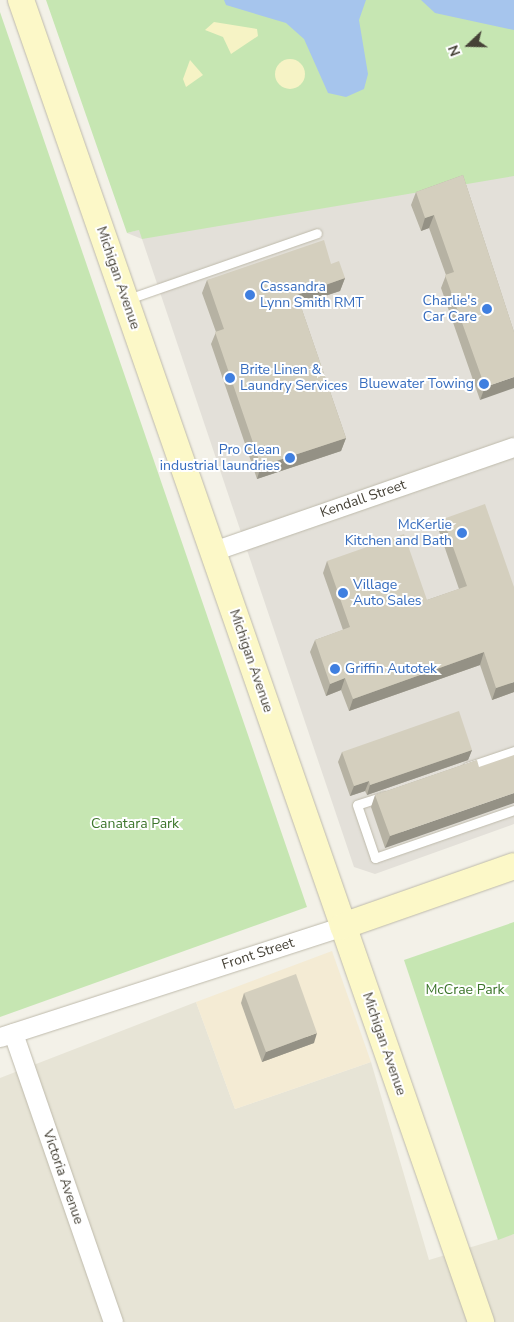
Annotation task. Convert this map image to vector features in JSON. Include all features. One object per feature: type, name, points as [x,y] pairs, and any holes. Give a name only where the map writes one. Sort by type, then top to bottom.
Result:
[{"type":"main road","name":"Michigan Avenue","points":[[21,0],[481,1322]]},
{"type":"main road","name":"Front Street","points":[[343,926],[514,866]]},
{"type":"street","name":"Kendall Street","points":[[213,551],[514,447]]},
{"type":"street","name":"Front Street","points":[[6,1035],[343,926]]},
{"type":"street","name":"Victoria Avenue","points":[[6,1035],[114,1322]]},
{"type":"lane","points":[[126,300],[317,233]]},
{"type":"lane","points":[[459,770],[514,751]]},
{"type":"lane","points":[[394,792],[357,805],[375,858],[514,810]]},
{"type":"shaded area","points":[[514,173],[514,824],[375,874],[354,867],[142,239],[127,233],[187,217]]},
{"type":"shaded area","points":[[332,951],[371,1062],[235,1109],[196,1002]]},
{"type":"shaded area","points":[[196,1002],[235,1109],[371,1062],[429,1260],[514,1234],[514,1322],[0,1322],[0,1078]]},
{"type":"green space","points":[[46,0],[514,0],[514,176],[142,239],[139,230],[127,233]]},
{"type":"green space","name":"Canatara Park","points":[[0,12],[307,907],[0,1017]]},
{"type":"green space","name":"McCrae Park","points":[[514,922],[514,1234],[498,1240],[404,960]]},
{"type":"sand","points":[[214,22],[257,29],[258,36],[231,54],[223,37],[205,30]]},
{"type":"sand","points":[[290,59],[300,64],[305,74],[300,84],[290,89],[280,84],[275,74],[280,64]]},
{"type":"sand","points":[[190,60],[203,75],[186,87],[183,79]]},
{"type":"water","points":[[224,0],[366,0],[359,20],[368,74],[364,89],[346,97],[328,93],[304,39],[286,23],[226,5]]},
{"type":"water","points":[[421,0],[514,0],[514,30],[435,13]]},
{"type":"building","points":[[463,175],[514,332],[514,377],[485,387],[445,275],[454,272],[434,215],[425,218],[416,192]]},
{"type":"building","points":[[324,240],[331,264],[339,261],[345,278],[297,295],[346,438],[261,466],[215,332],[224,329],[207,280]]},
{"type":"building","points":[[485,504],[514,587],[514,682],[496,688],[484,652],[353,699],[345,678],[330,684],[315,640],[350,627],[327,561],[404,534],[427,600],[467,586],[443,519]]},
{"type":"building","points":[[459,711],[472,750],[370,785],[369,781],[354,786],[342,752]]},
{"type":"building","points":[[514,755],[514,793],[390,836],[375,795],[477,760],[479,767]]},
{"type":"building","points":[[296,974],[317,1033],[266,1052],[244,993]]},
{"type":"place","name":"Cassandra Lynn Smith RMT","points":[[250,295]]},
{"type":"place","name":"Charlie's Car Care","points":[[487,309]]},
{"type":"place","name":"Brite Linen & Laundry Services","points":[[230,378]]},
{"type":"place","name":"Bluewater Towing","points":[[484,384]]},
{"type":"place","name":"Pro Clean industrial laundries","points":[[290,458]]},
{"type":"place","name":"McKerlie Kitchen and Bath","points":[[462,533]]},
{"type":"place","name":"Village Auto Sales","points":[[343,593]]},
{"type":"place","name":"Griffin Autotek","points":[[335,669]]}]
